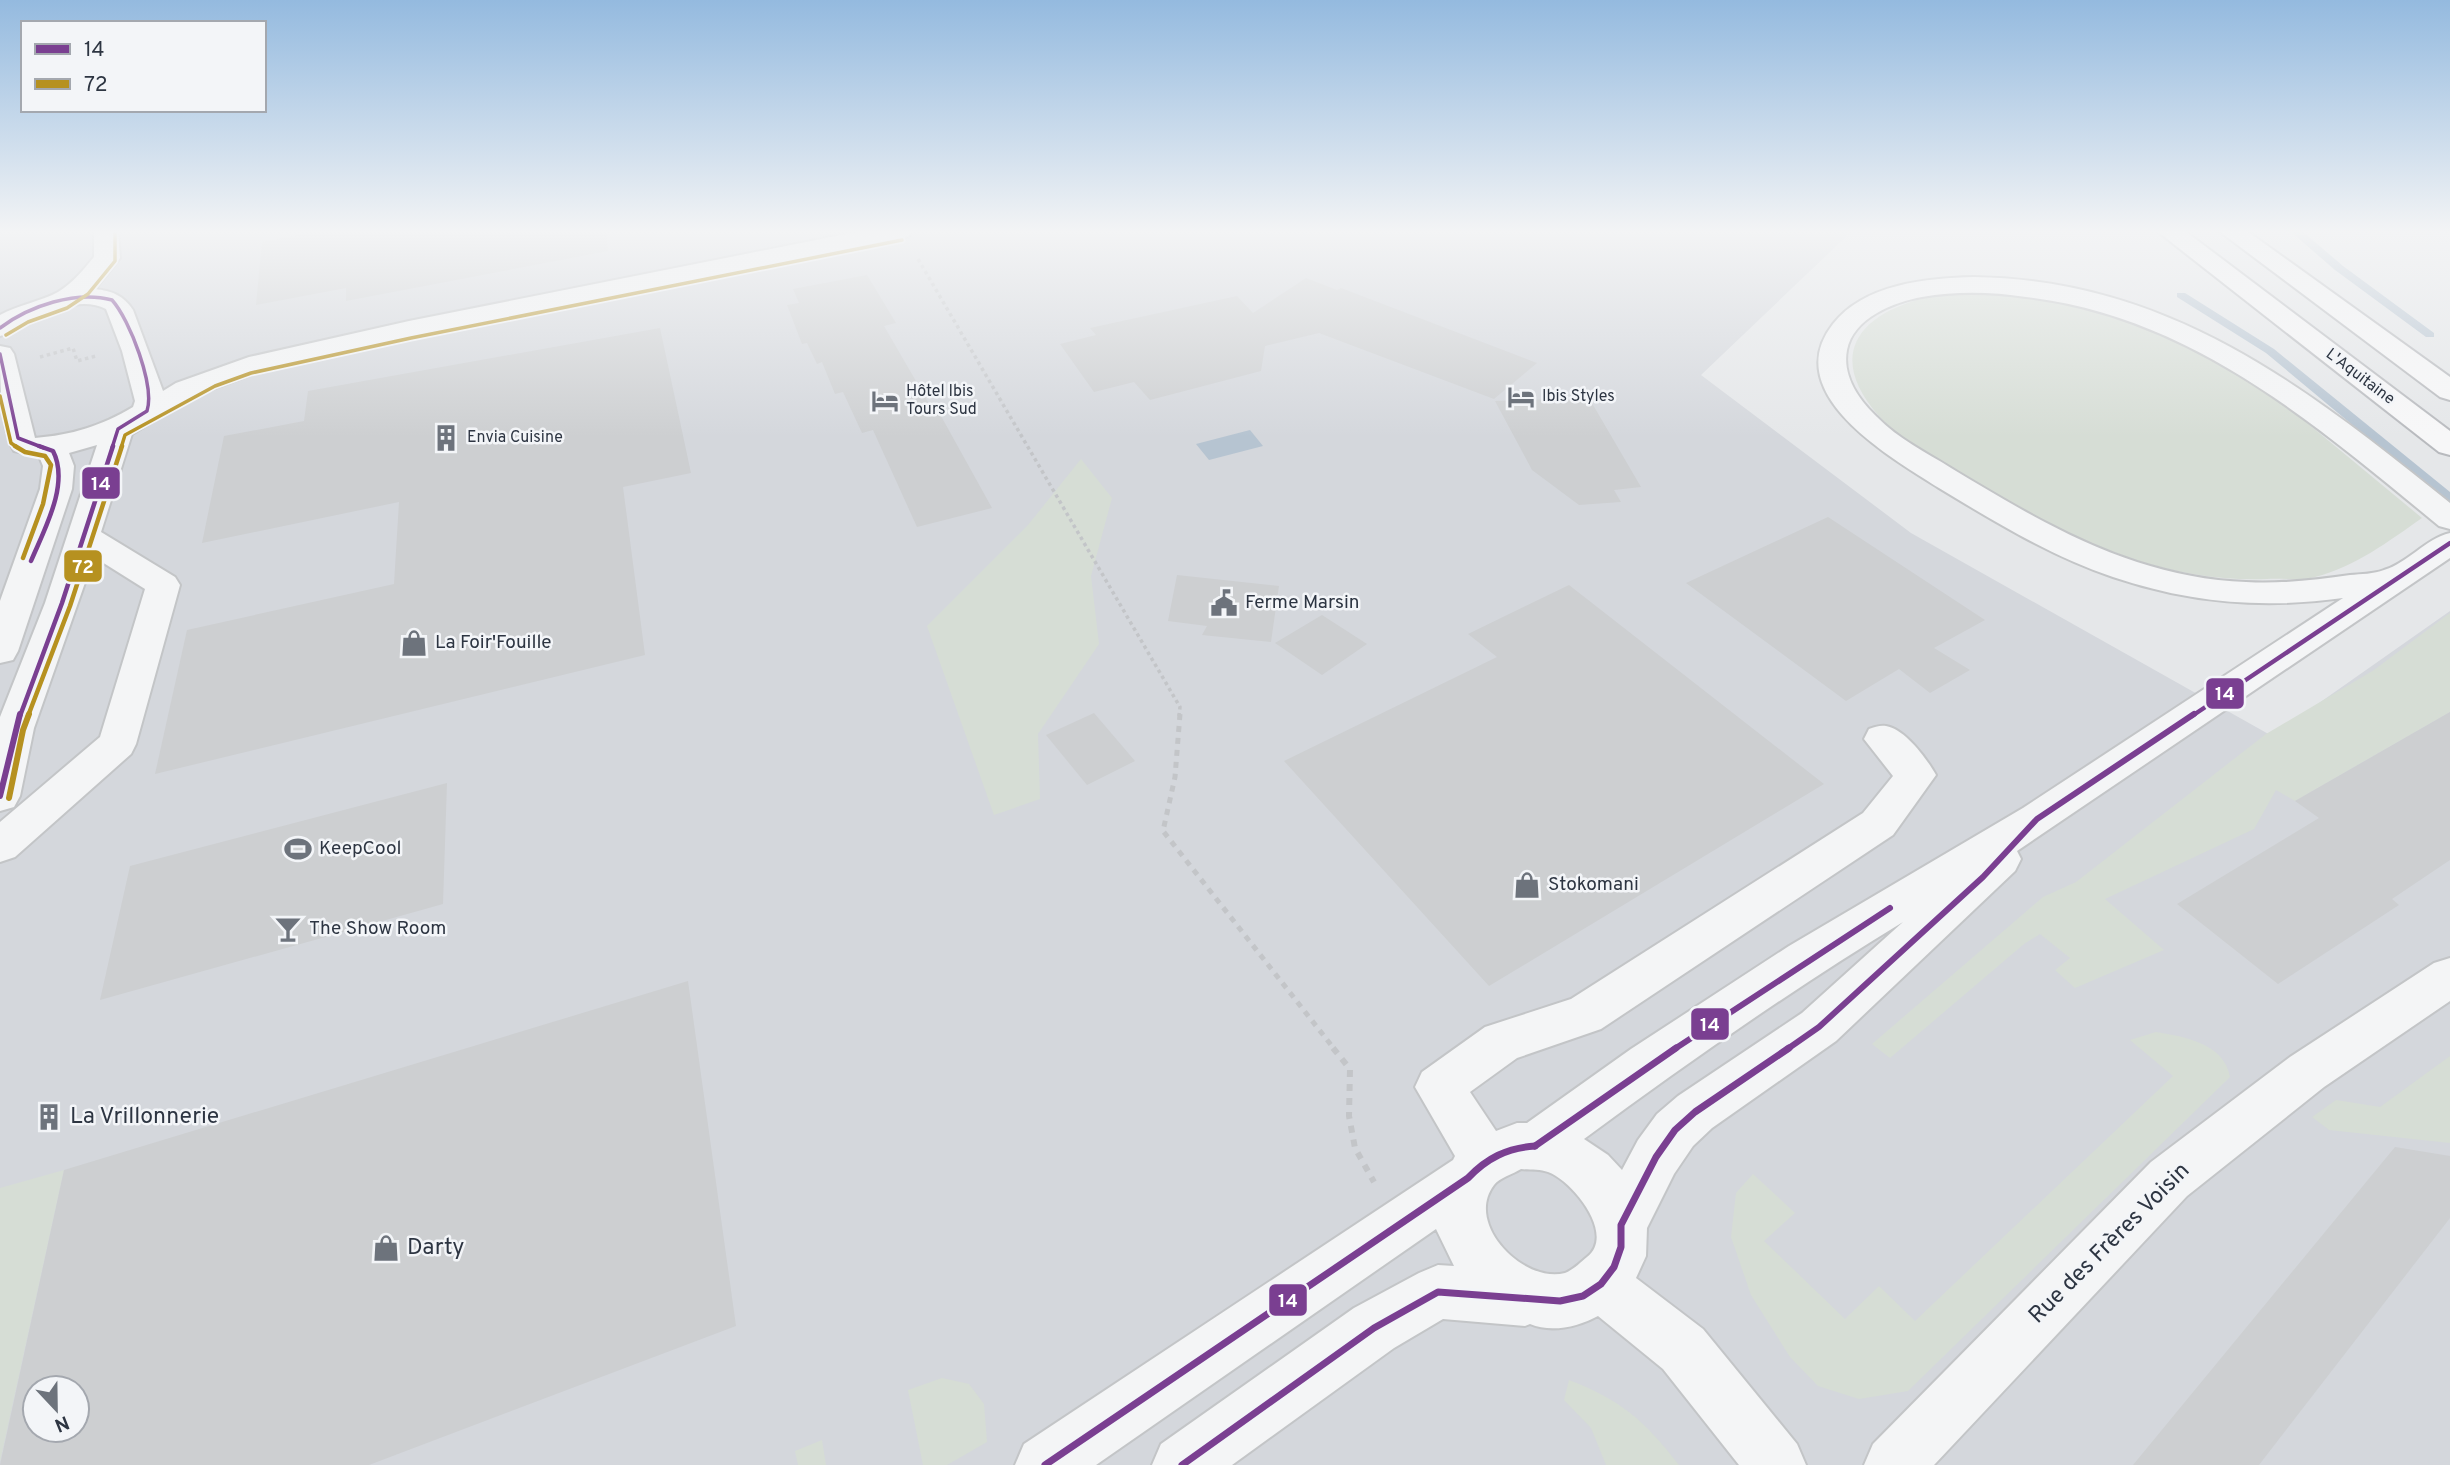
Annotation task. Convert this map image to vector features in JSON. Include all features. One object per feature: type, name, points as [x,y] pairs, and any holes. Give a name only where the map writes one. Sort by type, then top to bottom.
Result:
[{"type":"highway","name":"L'Aquitaine","points":[[2257,299],[2450,446]]},
{"type":"highway","points":[[2324,299],[2450,391]]},
{"type":"street","points":[[3,323],[64,299]]},
{"type":"street","points":[[0,796],[15,728],[84,536],[132,420],[150,401],[134,346],[118,305],[110,299]]},
{"type":"street","points":[[118,305],[120,299]]},
{"type":"street","points":[[1,361],[18,438],[25,444],[48,447],[71,444],[132,420],[212,377],[248,365],[559,299]]},
{"type":"street","points":[[1889,299],[1874,304],[1858,314],[1836,340],[1832,360],[1835,375],[1844,396],[1871,428],[1967,492],[2090,557],[2175,584],[2243,593],[2285,594],[2394,580]]},
{"type":"street","points":[[2091,299],[2124,308],[2202,339],[2235,356],[2303,404],[2450,519]]},
{"type":"street","points":[[0,650],[52,502],[60,465],[57,456],[48,447]]},
{"type":"street","points":[[0,565],[18,554],[52,502]]},
{"type":"street","points":[[0,846],[117,744],[161,594],[163,585],[84,536]]},
{"type":"street","points":[[1535,1146],[1648,1064],[1794,967],[2037,819],[2450,543]]},
{"type":"street","points":[[1477,1169],[1439,1087],[1502,1042],[1585,1015],[1878,824],[1916,775],[1883,739]]},
{"type":"street","points":[[1621,1225],[1656,1157],[1675,1130],[1695,1112],[1819,1027],[1983,877],[2037,819]]},
{"type":"street","name":"Rue des Frères Voisin","points":[[1894,1465],[2169,1179],[2307,1072],[2450,977]]},
{"type":"street","points":[[1045,1465],[1509,1148],[1535,1146],[1559,1152],[1581,1163],[1600,1180],[1614,1202],[1621,1225],[1620,1247],[1614,1267],[1601,1284],[1583,1296],[1560,1301],[1438,1292],[1374,1328],[1182,1465]]},
{"type":"street","points":[[1477,1169],[1460,1201],[1461,1226],[1470,1250],[1486,1272],[1509,1290],[1536,1300]]},
{"type":"street","points":[[1601,1284],[1684,1349],[1776,1465]]},
{"type":"path","points":[[941,299],[1180,707],[1175,777],[1163,831],[1350,1069],[1349,1116],[1355,1148],[1378,1190]]},
{"type":"path","points":[[1,361],[73,348],[76,361],[134,346]]},
{"type":"shaded area","points":[[0,299],[1780,299],[1701,375],[1911,533],[2272,736],[2450,611],[2450,1465],[0,1465]]},
{"type":"shaded area","points":[[1920,299],[2058,299],[2148,325],[2254,379],[2422,518],[2344,567],[2304,579],[2225,578],[2185,573],[2109,550],[2037,517],[1931,456],[1898,434],[1879,416],[1864,396],[1855,377],[1852,360],[1855,344],[1863,331],[1877,318]]},
{"type":"shaded area","points":[[1081,459],[1112,498],[1091,576],[1099,644],[1038,734],[1040,799],[994,815],[927,626],[1028,525]]},
{"type":"shaded area","points":[[2450,613],[2450,712],[2295,801],[2276,790],[2254,829],[2105,899],[2164,950],[2075,988],[2055,970],[2070,958],[2040,934],[2024,944],[1890,1058],[1872,1044],[2043,897],[2076,882],[2266,734],[2374,670]]},
{"type":"shaded area","points":[[2156,1032],[2191,1039],[2212,1049],[2220,1056],[2230,1077],[1908,1391],[1859,1399],[1818,1386],[1790,1357],[1751,1295],[1731,1237],[1736,1193],[1753,1174],[1795,1213],[1764,1241],[1845,1319],[1879,1286],[1915,1321],[2173,1076],[2130,1040]]},
{"type":"shaded area","points":[[2450,1056],[2450,1143],[2329,1130],[2312,1117],[2336,1100],[2380,1107]]},
{"type":"shaded area","points":[[64,1170],[0,1462],[0,1188]]},
{"type":"shaded area","points":[[942,1378],[969,1384],[984,1404],[987,1442],[947,1465],[923,1465],[908,1390]]},
{"type":"shaded area","points":[[1569,1380],[1618,1404],[1631,1414],[1655,1436],[1679,1465],[1606,1465],[1591,1428],[1564,1400]]},
{"type":"shaded area","points":[[822,1440],[826,1465],[798,1465],[795,1451]]},
{"type":"water","points":[[1250,430],[1263,446],[1209,460],[1196,444]]},
{"type":"building","points":[[257,299],[286,299],[256,305]]},
{"type":"building","name":"Hôtel Ibis Tours Sud","points":[[797,299],[882,299],[896,323],[884,326],[931,407],[936,407],[992,508],[917,527],[873,430],[862,433],[843,392],[835,394],[822,362],[817,364],[807,343],[802,344],[787,305],[799,303]]},
{"type":"building","name":"Ibis Styles","points":[[1222,299],[1240,299],[1253,313],[1274,299],[1371,299],[1537,363],[1494,399],[1319,333],[1265,346],[1261,371],[1150,400],[1134,382],[1094,392],[1060,344],[1096,335],[1090,328]]},
{"type":"building","points":[[660,328],[691,473],[623,487],[645,655],[155,774],[187,630],[394,584],[399,502],[202,543],[224,436],[304,421],[308,391]]},
{"type":"building","points":[[1589,398],[1641,487],[1614,490],[1621,502],[1579,505],[1532,470],[1495,401]]},
{"type":"building","points":[[1828,517],[1985,620],[1934,648],[1970,670],[1930,693],[1899,669],[1846,701],[1686,583]]},
{"type":"building","name":"Ferme Marsin","points":[[1177,575],[1279,586],[1271,642],[1202,635],[1207,626],[1168,621]]},
{"type":"building","name":"Stokomani","points":[[1569,585],[1824,784],[1489,986],[1284,761],[1497,657],[1468,634]]},
{"type":"building","points":[[1322,615],[1367,644],[1322,675],[1275,643]]},
{"type":"building","points":[[2450,712],[2450,860],[2392,899],[2399,905],[2278,984],[2177,904],[2319,818],[2295,801]]},
{"type":"building","points":[[1094,713],[1135,761],[1087,785],[1046,735]]},
{"type":"building","points":[[447,783],[443,904],[100,1000],[130,866]]},
{"type":"building","name":"Darty","points":[[688,981],[736,1326],[369,1465],[0,1465],[64,1170]]},
{"type":"building","points":[[2395,1147],[2450,1156],[2450,1218],[2259,1465],[2133,1465]]},
{"type":"waterway","points":[[2188,299],[2270,351],[2450,499]]},
{"type":"waterway","points":[[2382,299],[2430,335]]},
{"type":"transit line","name":"14","points":[[0,328],[22,314],[69,299]]},
{"type":"transit line","name":"72","points":[[6,335],[13,329],[67,308],[81,299]]},
{"type":"transit line","name":"14","points":[[0,796],[15,728],[62,603],[118,429],[147,411],[150,401],[146,379],[123,316],[110,299]]},
{"type":"transit line","name":"72","points":[[9,798],[23,730],[70,606],[125,435],[215,386],[251,373],[605,299]]},
{"type":"transit line","name":"14","points":[[0,354],[18,438],[53,451],[58,461],[57,489],[31,561]]},
{"type":"transit line","name":"72","points":[[0,396],[11,443],[25,452],[45,456],[51,465],[43,504],[23,558]]},
{"type":"transit line","name":"14","points":[[1182,1465],[1374,1328],[1438,1292],[1560,1301],[1583,1296],[1601,1284],[1614,1267],[1621,1247],[1621,1225],[1656,1157],[1675,1130],[1695,1112],[1819,1027],[1983,877],[2037,819],[2450,543]]},
{"type":"transit line","name":"14","points":[[1535,1146],[1710,1024],[1890,908]]},
{"type":"transit line","name":"14","points":[[1045,1465],[1468,1178],[1490,1158],[1515,1148],[1535,1146]]},
{"type":"place","name":"Ibis Styles","points":[[1521,397]]},
{"type":"place","name":"Hôtel Ibis Tours Sud","points":[[885,401]]},
{"type":"place","name":"Envia Cuisine","points":[[446,438]]},
{"type":"place","name":"Ferme Marsin","points":[[1224,603]]},
{"type":"place","name":"La Foir'Fouille","points":[[414,643]]},
{"type":"place","name":"KeepCool","points":[[298,849]]},
{"type":"place","name":"Stokomani","points":[[1527,885]]},
{"type":"place","name":"The Show Room","points":[[288,929]]},
{"type":"place","name":"La Vrillonnerie","points":[[49,1117]]},
{"type":"place","name":"Darty","points":[[386,1248]]}]
